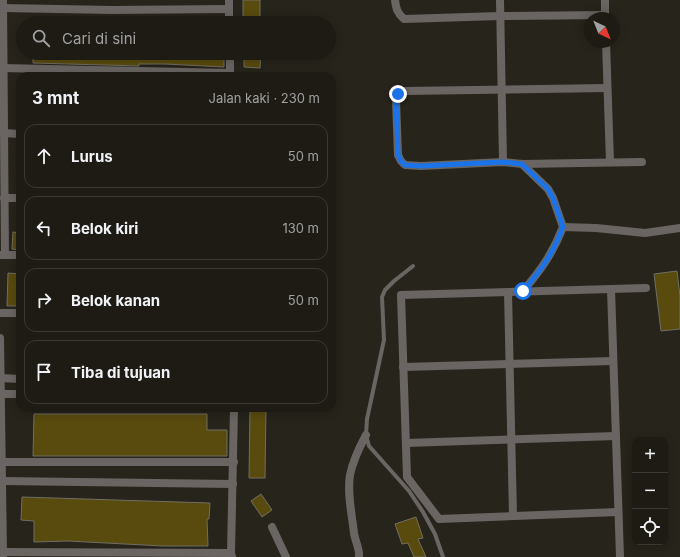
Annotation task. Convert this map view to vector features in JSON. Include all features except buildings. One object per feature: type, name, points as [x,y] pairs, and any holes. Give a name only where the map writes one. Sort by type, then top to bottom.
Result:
[{"type":"street","points":[[112,0],[112,10]]},
{"type":"street","points":[[229,0],[229,16]]},
{"type":"street","points":[[395,0],[399,15],[404,19],[500,16],[584,17]]},
{"type":"street","points":[[500,0],[503,90],[503,162]]},
{"type":"street","points":[[605,0],[605,12]]},
{"type":"street","points":[[16,255],[3,255],[4,133],[2,4],[112,10],[229,9]]},
{"type":"street","points":[[606,48],[610,162]]},
{"type":"street","points":[[230,60],[230,72]]},
{"type":"street","points":[[3,68],[133,72]]},
{"type":"street","points":[[607,88],[404,91],[398,94],[396,100],[398,155],[405,165],[421,166],[503,162],[522,164],[642,162]]},
{"type":"street","points":[[4,133],[16,134]]},
{"type":"street","points":[[522,164],[548,189],[553,198],[563,227],[551,254],[541,270],[523,291]]},
{"type":"street","points":[[4,198],[16,198]]},
{"type":"street","points":[[563,227],[596,228],[645,233],[680,228]]},
{"type":"street","points":[[618,512],[439,519],[407,477],[401,295],[646,288]]},
{"type":"street","points":[[611,289],[620,557]]},
{"type":"street","points":[[508,292],[513,516]]},
{"type":"street","points":[[0,313],[16,313]]},
{"type":"street","points":[[0,338],[3,554],[232,555],[234,412]]},
{"type":"street","points":[[403,367],[614,361]]},
{"type":"street","points":[[0,378],[16,379]]},
{"type":"street","points":[[1,394],[16,394]]},
{"type":"street","points":[[359,557],[354,535],[350,475],[356,455],[366,435]]},
{"type":"street","points":[[406,443],[616,436]]},
{"type":"street","points":[[1,462],[234,462]]},
{"type":"street","points":[[2,481],[233,484]]},
{"type":"street","points":[[272,527],[286,557]]},
{"type":"lane","points":[[413,266],[394,281],[385,290],[382,297],[384,340],[367,419],[366,435],[369,446],[409,491],[423,512],[435,534],[443,557]]},
{"type":"route","points":[[398,94],[396,100],[398,155],[405,165],[421,166],[503,162],[522,164],[548,189],[553,198],[563,227],[551,254],[541,270],[523,291]]}]
